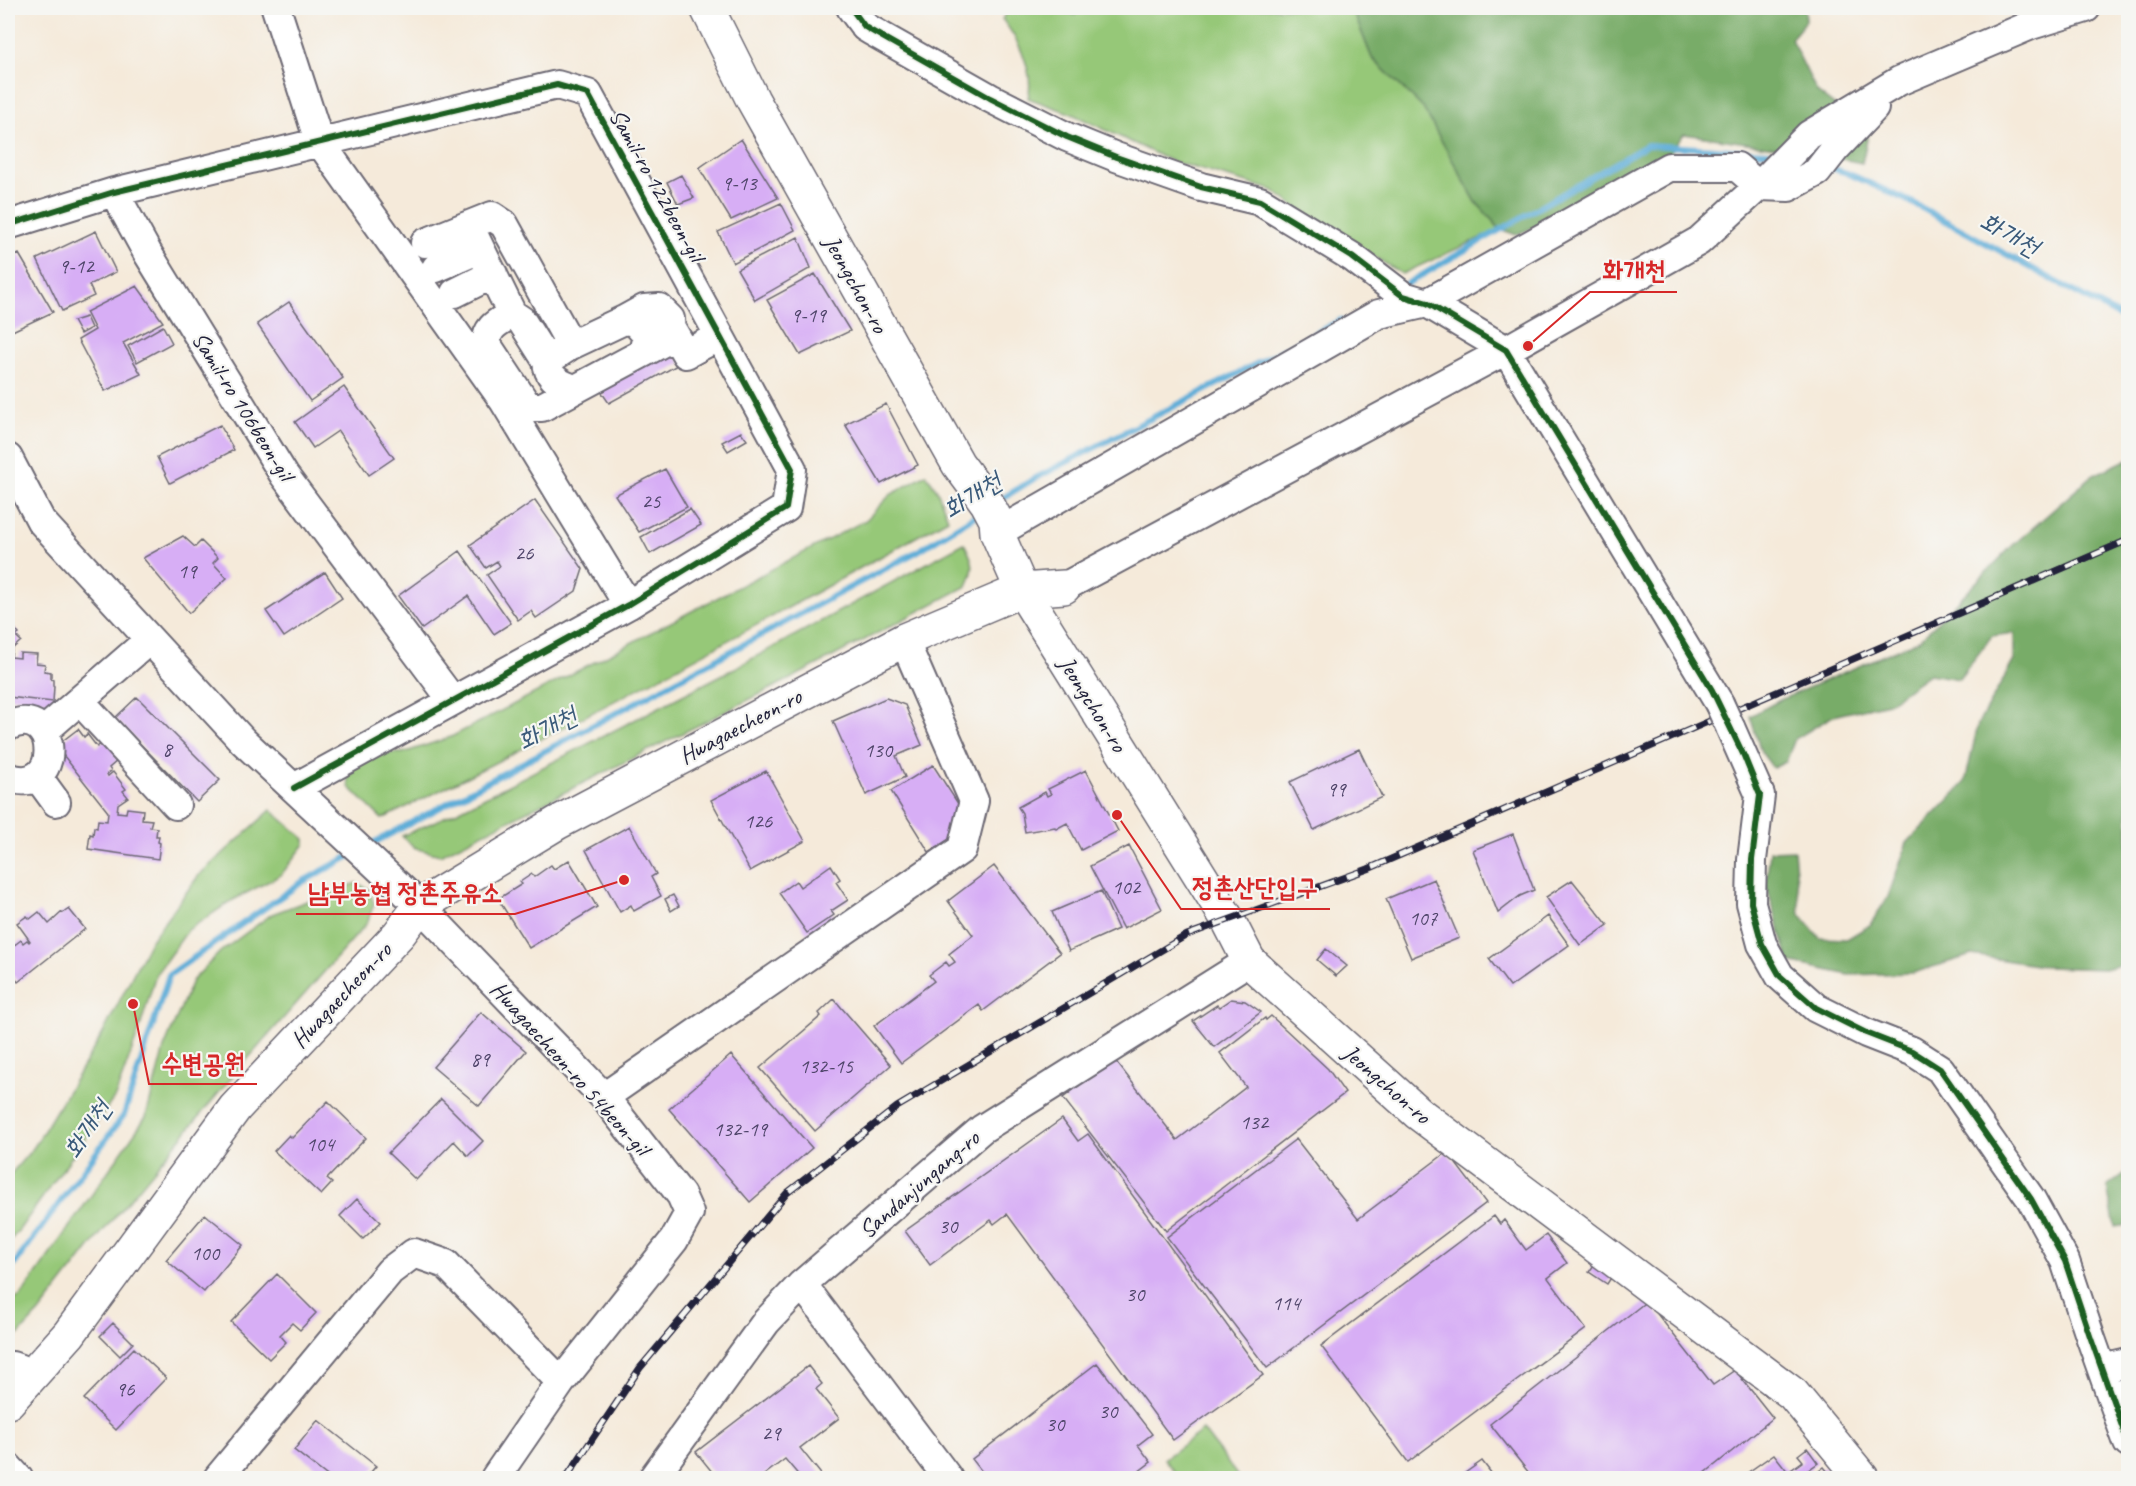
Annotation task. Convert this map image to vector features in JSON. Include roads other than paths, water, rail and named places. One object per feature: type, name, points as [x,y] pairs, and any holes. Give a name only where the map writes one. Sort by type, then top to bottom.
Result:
[{"type":"main road","name":"Jeongchon-ro","points":[[706,8],[753,100],[952,454],[993,519],[1022,590],[1228,920],[1249,961],[1418,1113],[1793,1394],[1862,1479]]},
{"type":"main road","points":[[1022,590],[1064,587]]},
{"type":"main road","name":"Hwagaecheon-ro","points":[[8,1402],[21,1370],[69,1334],[235,1108],[399,934],[413,899],[904,640],[1022,590]]},
{"type":"street","points":[[8,458],[41,521],[243,741],[294,788],[628,605],[504,401],[319,141],[276,8]]},
{"type":"street","points":[[851,8],[865,27],[990,98],[1067,137],[1201,187],[1260,201],[1352,257],[1405,293],[1506,350],[1724,715],[1760,795],[1752,860],[1751,903],[1762,944],[1780,976],[1816,1008],[1866,1033],[1912,1051],[1940,1069],[2031,1200],[2065,1261],[2115,1366],[2128,1443]]},
{"type":"street","points":[[1064,587],[1506,350],[1700,241],[1809,135],[1899,81],[2031,25],[2086,8]]},
{"type":"street","points":[[993,519],[1379,315],[1405,293],[1669,167],[1737,167],[1789,187],[1817,172],[1835,149],[1899,81]]},
{"type":"street","name":"Samil-ro 122beon-gil","points":[[114,192],[557,85],[588,94],[792,469],[786,508],[628,605]]},
{"type":"street","points":[[8,225],[114,192]]},
{"type":"street","name":"Samil-ro 106beon-gil","points":[[114,192],[147,252],[284,474],[453,701]]},
{"type":"street","points":[[454,269],[492,216],[504,224],[571,345]]},
{"type":"street","points":[[454,269],[478,235]]},
{"type":"street","points":[[454,269],[521,320],[557,383]]},
{"type":"street","points":[[512,314],[493,325],[486,336],[487,345],[528,407],[542,407],[557,383],[571,345],[644,309],[659,308],[670,319],[671,334],[665,341],[643,353],[557,383]]},
{"type":"street","points":[[624,320],[635,322],[647,335],[643,353]]},
{"type":"street","points":[[671,328],[687,354],[720,336]]},
{"type":"street","points":[[43,732],[149,640]]},
{"type":"street","points":[[604,1097],[962,849],[974,801],[904,640]]},
{"type":"street","points":[[80,701],[176,805]]},
{"type":"street","points":[[8,726],[19,722],[28,723],[43,732],[50,750],[49,760],[37,776],[18,780],[8,777]]},
{"type":"street","points":[[37,776],[56,802]]},
{"type":"street","name":"Hwagaecheon-ro 54beon-gil","points":[[294,788],[413,899],[604,1097],[681,1195],[689,1213],[674,1240],[561,1382],[495,1479]]},
{"type":"street","name":"Sandanjungang-ro","points":[[653,1479],[766,1322],[802,1284],[982,1129],[1249,961]]},
{"type":"street","points":[[218,1479],[390,1271],[414,1253],[446,1264],[561,1382]]},
{"type":"street","points":[[802,1284],[948,1479]]},
{"type":"street","points":[[8,1467],[18,1479]]},
{"type":"waterway","name":"화개천","points":[[1403,286],[1647,145],[1766,152],[1777,155]]},
{"type":"waterway","name":"화개천","points":[[1831,168],[1911,202],[2128,321]]},
{"type":"waterway","name":"화개천","points":[[998,501],[1032,480],[1341,320]]},
{"type":"waterway","name":"화개천","points":[[366,847],[918,551],[981,512]]},
{"type":"waterway","name":"화개천","points":[[8,1273],[124,1115],[169,975],[302,882],[352,855]]},
{"type":"railway","points":[[566,1478],[640,1368],[787,1193],[897,1107],[1187,935],[1368,869],[2128,540]]},
{"type":"place","name":"화개천","points":[[1528,346]]},
{"type":"place","name":"정촌산단입구","points":[[1117,815]]},
{"type":"place","name":"남부농협 정촌주유소","points":[[624,880]]},
{"type":"place","name":"수변공원","points":[[133,1004]]}]
